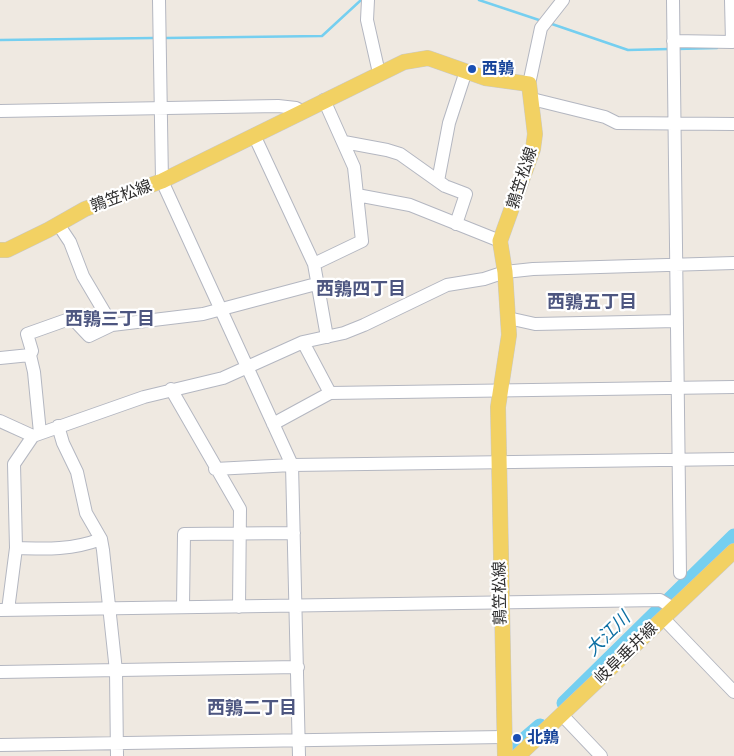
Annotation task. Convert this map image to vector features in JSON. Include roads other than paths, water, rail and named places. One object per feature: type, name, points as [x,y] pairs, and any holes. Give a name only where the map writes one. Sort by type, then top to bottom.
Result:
[{"type":"main road","name":"鶉笠松線","points":[[0,250],[14,246],[85,208],[162,181],[404,62],[428,58],[485,78],[529,84],[535,134],[533,149],[500,241],[505,272],[509,335],[498,407],[503,737],[509,755]]},
{"type":"main road","name":"岐阜垂井線","points":[[509,755],[562,715],[666,608],[734,551]]},
{"type":"street","points":[[159,0],[162,181],[223,310],[292,465],[299,756]]},
{"type":"street","points":[[368,0],[367,20],[379,73]]},
{"type":"street","points":[[529,84],[544,24],[563,0]]},
{"type":"street","points":[[673,0],[680,573]]},
{"type":"street","points":[[673,41],[732,42],[731,0]]},
{"type":"street","points":[[438,181],[448,123],[466,71]]},
{"type":"street","points":[[314,264],[362,241],[354,167],[324,100]]},
{"type":"street","points":[[532,100],[605,117],[617,123],[674,125],[734,124]]},
{"type":"street","points":[[0,111],[278,106],[296,108],[302,111]]},
{"type":"street","points":[[254,135],[314,264],[316,284],[327,337]]},
{"type":"street","points":[[344,142],[400,154],[438,181],[466,194],[456,224]]},
{"type":"street","points":[[357,195],[410,205],[500,241]]},
{"type":"street","points":[[58,224],[70,242],[83,276],[112,325]]},
{"type":"street","points":[[734,263],[505,272],[484,279],[447,285],[364,325],[344,333],[302,342],[224,378],[171,389],[58,426],[37,435],[14,464],[16,548],[4,610],[500,602],[666,608],[734,692]]},
{"type":"street","points":[[37,435],[34,372],[30,355],[32,351],[27,334],[72,318],[88,336],[112,325],[223,310],[316,284]]},
{"type":"street","points":[[508,318],[535,324],[677,321]]},
{"type":"street","points":[[302,342],[330,393]]},
{"type":"street","points":[[0,358],[30,355]]},
{"type":"street","points":[[273,424],[330,393],[734,387]]},
{"type":"street","points":[[171,389],[240,509],[239,607]]},
{"type":"street","points":[[0,421],[37,435]]},
{"type":"street","points":[[58,426],[63,443],[77,472],[86,513],[101,539],[116,671],[117,750]]},
{"type":"street","points":[[215,468],[292,465],[734,459]]},
{"type":"street","points":[[183,607],[184,534],[294,533]]},
{"type":"street","points":[[16,548],[69,548],[86,545],[101,539]]},
{"type":"street","points":[[0,672],[298,667]]},
{"type":"street","points":[[562,715],[601,756]]},
{"type":"street","points":[[0,745],[117,750],[299,740],[503,737]]},
{"type":"waterway","points":[[166,38],[322,36],[361,0]]},
{"type":"waterway","points":[[479,0],[542,21]]},
{"type":"waterway","points":[[549,23],[628,50],[669,49]]},
{"type":"waterway","points":[[0,40],[153,38]]},
{"type":"waterway","points":[[677,49],[717,48]]},
{"type":"waterway","name":"大江川","points":[[564,703],[734,536]]},
{"type":"waterway","name":"大江川","points":[[505,756],[540,726]]},
{"type":"place","name":"西鶉","points":[[472,69]]},
{"type":"place","name":"北鶉","points":[[517,738]]},
{"type":"district","name":"西鶉四丁目","points":[[361,289]]},
{"type":"district","name":"西鶉五丁目","points":[[592,302]]},
{"type":"district","name":"西鶉三丁目","points":[[110,319]]},
{"type":"district","name":"西鶉二丁目","points":[[252,708]]}]
